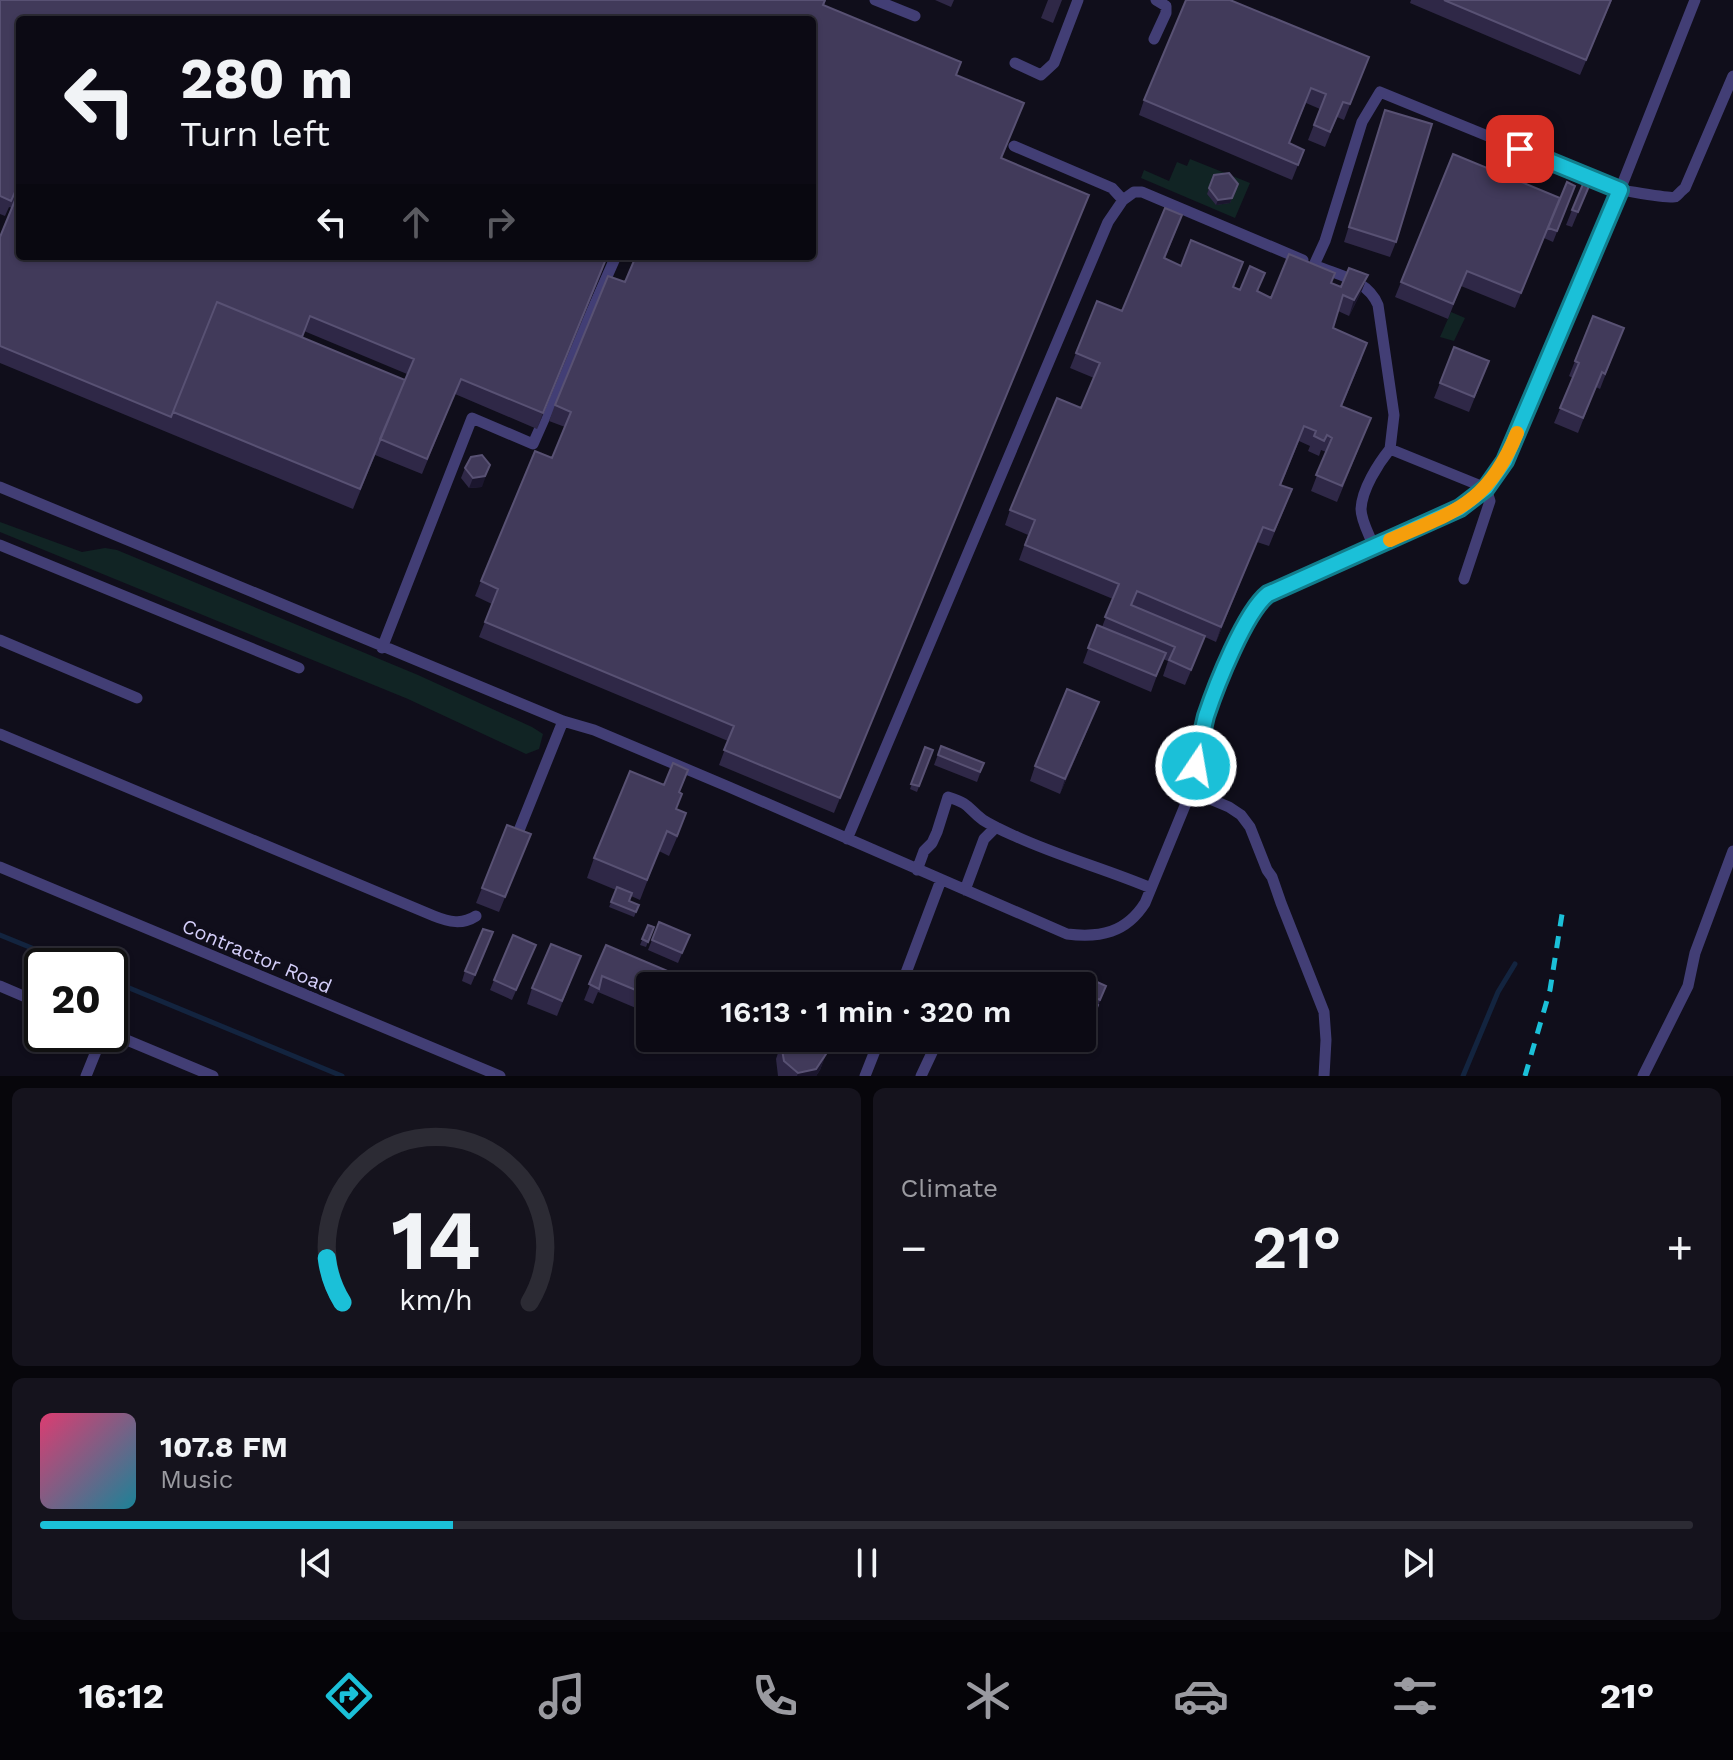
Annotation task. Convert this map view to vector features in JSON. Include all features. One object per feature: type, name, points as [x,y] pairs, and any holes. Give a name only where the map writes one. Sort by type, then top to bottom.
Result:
[{"type":"lane","points":[[875,0],[915,16]]},
{"type":"lane","points":[[1015,63],[1041,75],[1054,63],[1078,0]]},
{"type":"lane","points":[[1154,39],[1166,13],[1166,6],[1156,0]]},
{"type":"lane","points":[[0,487],[382,648],[563,721],[594,730],[1067,934],[1105,935],[1123,927],[1136,916],[1151,888],[1191,791],[1208,711],[1259,601],[1268,594],[1460,508],[1496,476],[1512,447],[1620,190],[1695,0]]},
{"type":"lane","points":[[1314,265],[1325,241],[1362,122],[1380,92],[1620,190],[1651,193],[1666,199],[1676,197],[1685,188],[1733,76]]},
{"type":"lane","points":[[1014,146],[1112,188],[1123,200]]},
{"type":"lane","points":[[847,839],[1108,222],[1123,200],[1134,192],[1142,192],[1364,285],[1374,294],[1394,415],[1390,449],[1379,463],[1363,498],[1361,512],[1374,547]]},
{"type":"lane","points":[[382,648],[472,418],[533,444],[614,260]]},
{"type":"lane","points":[[1390,449],[1486,488]]},
{"type":"lane","points":[[1464,579],[1490,501],[1486,488]]},
{"type":"lane","points":[[0,545],[299,668]]},
{"type":"lane","points":[[0,640],[137,698]]},
{"type":"lane","points":[[518,833],[563,721]]},
{"type":"lane","points":[[0,734],[445,920],[468,921],[476,916]]},
{"type":"lane","points":[[1191,791],[1229,807],[1250,827],[1324,1012],[1324,1076]]},
{"type":"lane","points":[[917,870],[924,851],[937,832],[948,797],[974,808],[980,818],[996,827],[1066,859],[1100,866],[1151,888]]},
{"type":"lane","points":[[965,890],[984,839],[996,827]]},
{"type":"lane","points":[[1643,1076],[1688,986],[1695,953],[1733,851]]},
{"type":"lane","name":"Contractor Road","points":[[0,867],[500,1076]]},
{"type":"lane","points":[[906,972],[941,880]]},
{"type":"lane","points":[[0,986],[24,996]]},
{"type":"lane","points":[[128,1041],[213,1076]]},
{"type":"lane","points":[[86,1076],[96,1052]]},
{"type":"lane","points":[[865,1076],[874,1052]]},
{"type":"lane","points":[[921,1076],[932,1052]]},
{"type":"green space","points":[[1190,159],[1250,183],[1235,218],[1141,178],[1144,170],[1169,181],[1177,162],[1187,166]]},
{"type":"green space","points":[[1451,312],[1465,318],[1454,341],[1440,337]]},
{"type":"green space","points":[[0,522],[82,552],[105,548],[117,550],[418,675],[532,727],[543,734],[539,749],[526,754],[408,699],[0,532]]},
{"type":"building","points":[[0,0],[825,0],[823,5],[961,62],[956,75],[1024,103],[1001,158],[1089,195],[840,798],[724,750],[734,726],[485,622],[498,589],[481,581],[535,451],[552,458],[571,412],[555,405],[608,276],[625,282],[634,260],[816,260],[816,16],[16,16],[16,192],[11,201],[0,196]]},
{"type":"building","points":[[1186,0],[1230,0],[1369,57],[1350,104],[1343,102],[1330,132],[1314,125],[1326,94],[1311,88],[1289,143],[1304,150],[1298,165],[1144,100]]},
{"type":"building","points":[[1444,0],[1611,0],[1586,60]]},
{"type":"building","points":[[1385,110],[1432,124],[1396,242],[1349,227]]},
{"type":"building","points":[[1453,154],[1560,198],[1521,293],[1467,271],[1453,304],[1401,282]]},
{"type":"building","points":[[1229,173],[1238,184],[1232,198],[1218,200],[1209,188],[1214,175]]},
{"type":"building","points":[[1586,177],[1592,179],[1578,212],[1572,210]]},
{"type":"building","points":[[1567,182],[1575,186],[1557,231],[1548,228]]},
{"type":"building","points":[[16,198],[16,260],[606,260],[543,413],[461,379],[427,459],[380,439],[414,359],[310,316],[302,337],[217,302],[171,417],[0,346],[0,237]]},
{"type":"building","points":[[1165,208],[1182,215],[1164,258],[1181,266],[1191,240],[1243,262],[1233,287],[1240,290],[1250,266],[1265,273],[1257,291],[1271,298],[1289,254],[1335,273],[1331,283],[1341,287],[1349,268],[1368,275],[1354,300],[1343,295],[1333,328],[1367,343],[1341,406],[1371,418],[1342,486],[1316,475],[1332,438],[1327,435],[1324,441],[1314,436],[1316,431],[1304,426],[1280,485],[1292,489],[1274,531],[1263,527],[1221,627],[1137,591],[1131,605],[1205,636],[1191,670],[1169,660],[1175,647],[1105,617],[1119,584],[1025,545],[1035,520],[1010,510],[1057,398],[1081,408],[1100,363],[1076,353],[1097,301],[1122,311]]},
{"type":"building","points":[[217,302],[405,380],[360,489],[173,412]]},
{"type":"building","points":[[1593,316],[1624,328],[1583,418],[1560,408],[1579,363],[1575,361]]},
{"type":"building","points":[[1454,347],[1489,361],[1474,397],[1440,383]]},
{"type":"building","points":[[482,455],[490,465],[485,476],[473,478],[465,468],[471,457]]},
{"type":"building","points":[[1097,625],[1166,653],[1156,676],[1088,648]]},
{"type":"building","points":[[1067,689],[1099,702],[1065,779],[1035,766]]},
{"type":"building","points":[[941,746],[984,763],[980,772],[938,755]]},
{"type":"building","points":[[925,747],[933,750],[919,786],[911,784]]},
{"type":"building","points":[[673,763],[688,770],[676,809],[686,813],[677,836],[667,831],[647,880],[594,858],[630,771],[664,785]]},
{"type":"building","points":[[507,825],[531,834],[505,897],[482,888]]},
{"type":"building","points":[[617,887],[632,893],[629,901],[639,905],[636,912],[611,902]]},
{"type":"building","points":[[659,922],[690,935],[682,953],[652,940]]},
{"type":"building","points":[[648,925],[654,927],[648,942],[642,939]]},
{"type":"building","points":[[483,929],[493,932],[475,975],[465,971]]},
{"type":"building","points":[[513,935],[536,945],[516,990],[494,980]]},
{"type":"building","points":[[551,944],[581,956],[562,1001],[532,988]]},
{"type":"building","points":[[606,945],[670,972],[636,972],[636,990],[602,976],[599,989],[589,984]]},
{"type":"building","points":[[1096,981],[1106,986],[1100,1000],[1096,998]]},
{"type":"building","points":[[782,1052],[826,1054],[816,1069],[798,1073],[784,1061]]},
{"type":"waterway","points":[[0,935],[32,948]]},
{"type":"waterway","points":[[1463,1076],[1498,992],[1515,964]]},
{"type":"waterway","points":[[128,987],[342,1076]]},
{"type":"railway","points":[[1525,1076],[1550,990],[1563,908]]},
{"type":"slow traffic","points":[[1390,540],[1473,500],[1496,476],[1517,433]]},
{"type":"route","points":[[1196,766],[1211,703],[1259,601],[1268,594],[1460,508],[1486,488],[1505,461],[1620,190],[1520,149]]}]
